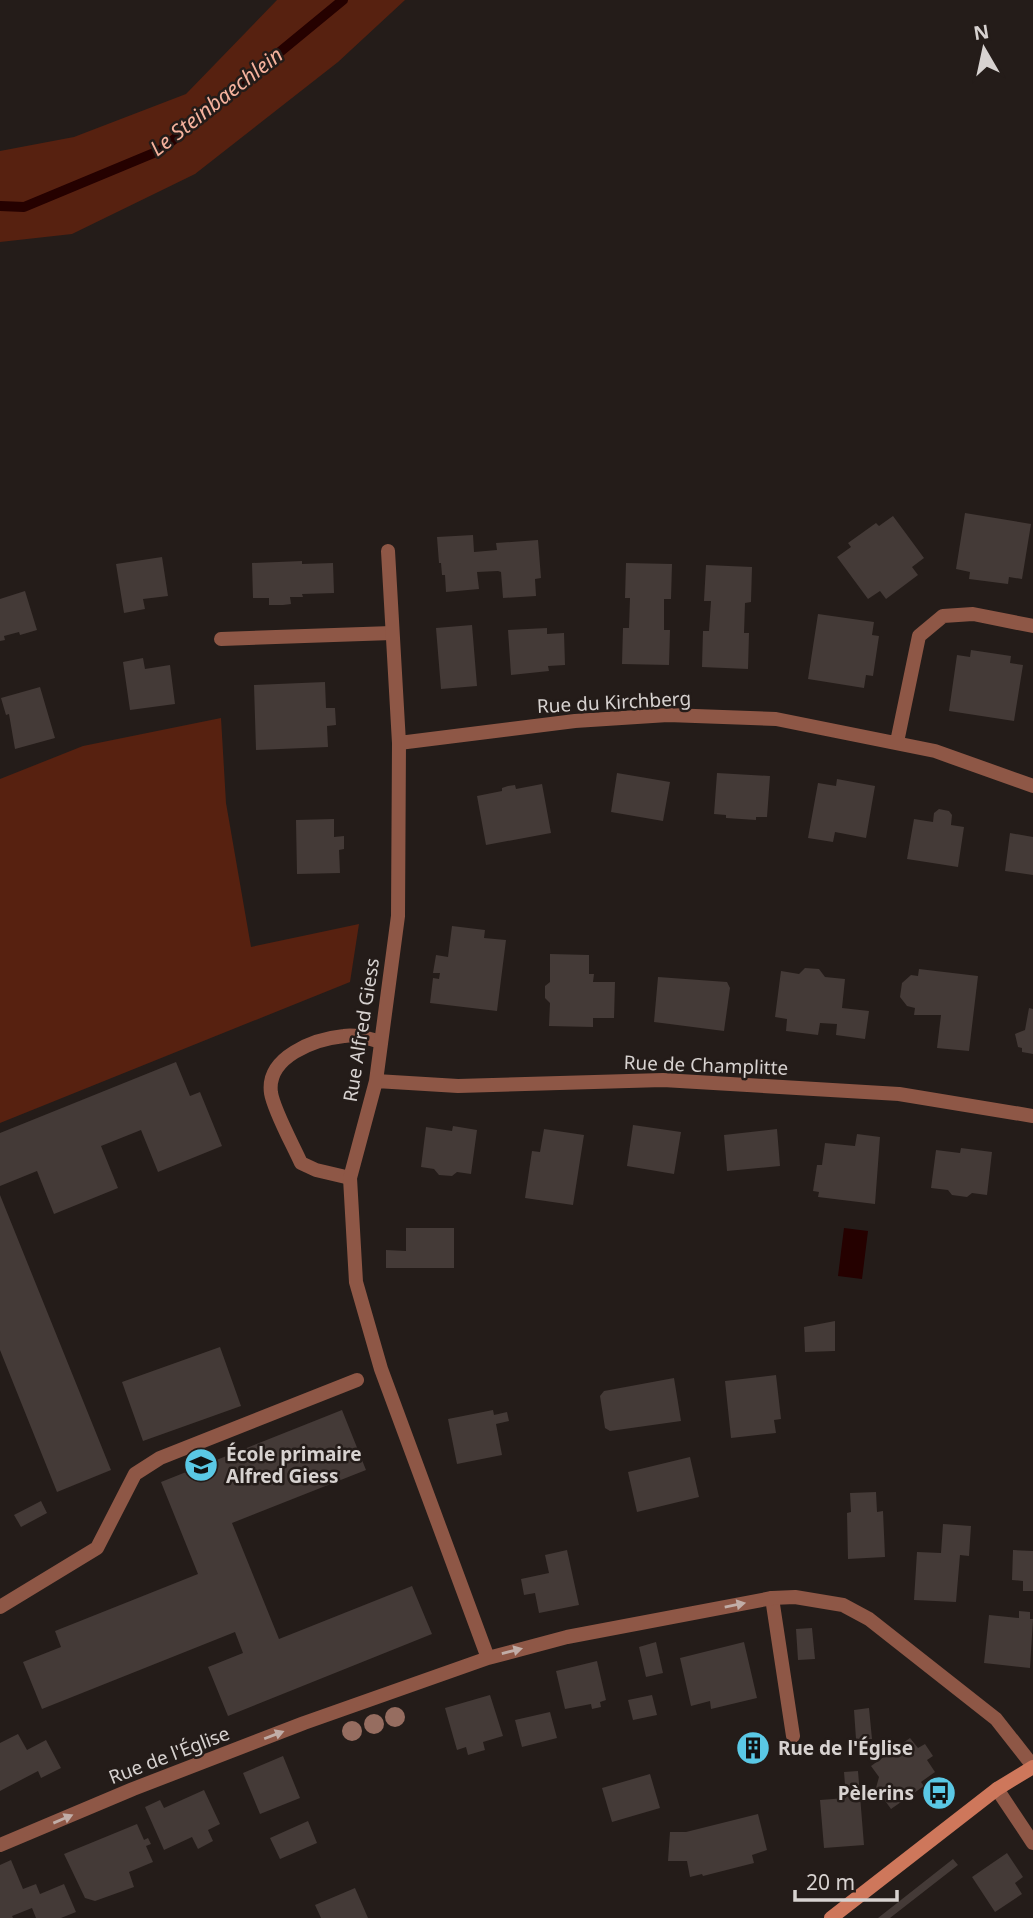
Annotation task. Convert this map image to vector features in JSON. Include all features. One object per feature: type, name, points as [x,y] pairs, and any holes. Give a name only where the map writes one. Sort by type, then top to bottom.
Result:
[{"type":"main road","points":[[831,1918],[997,1789],[1033,1766]]},
{"type":"street","name":"Rue Alfred Giess","points":[[388,551],[400,743],[398,916],[376,1081],[351,1178],[356,1282],[370,1335],[488,1658]]},
{"type":"street","points":[[897,742],[919,636],[943,616],[973,614],[1033,625]]},
{"type":"street","points":[[221,639],[392,633]]},
{"type":"street","name":"Rue du Kirchberg","points":[[400,743],[575,721],[668,715],[776,719],[897,742],[949,755],[1033,786]]},
{"type":"street","points":[[351,1178],[316,1170],[301,1163],[271,1095],[271,1075],[283,1060],[310,1044],[344,1035],[382,1042]]},
{"type":"street","name":"Rue de Champlitte","points":[[376,1081],[458,1086],[663,1080],[899,1094],[1033,1116]]},
{"type":"street","points":[[0,1607],[97,1548],[135,1474],[160,1458],[357,1380]]},
{"type":"street","name":"Rue de l'Église","points":[[0,1845],[267,1737],[488,1658],[567,1637],[772,1598],[795,1597],[844,1605],[869,1619],[996,1719],[1033,1766]]},
{"type":"street","points":[[772,1598],[793,1736]]},
{"type":"street","points":[[997,1789],[1033,1843]]},
{"type":"shaded area","points":[[277,0],[405,0],[338,62],[195,174],[72,234],[0,242],[0,151],[74,137],[186,94]]},
{"type":"shaded area","points":[[221,718],[226,803],[251,947],[359,924],[350,982],[0,1123],[0,779],[83,746]]},
{"type":"shaded area","points":[[844,1228],[868,1231],[862,1279],[838,1276]]},
{"type":"building","points":[[965,513],[1031,524],[1022,579],[1009,577],[1008,584],[969,579],[970,572],[956,569]]},
{"type":"building","points":[[893,516],[924,558],[912,567],[918,575],[886,599],[880,591],[868,599],[837,557],[851,547],[848,543],[876,523],[879,526]]},
{"type":"building","points":[[473,535],[474,552],[497,550],[496,543],[538,540],[541,578],[535,579],[536,596],[503,598],[501,572],[498,571],[477,572],[479,589],[446,592],[445,575],[442,575],[439,563],[437,537]]},
{"type":"building","points":[[162,557],[168,596],[143,599],[145,609],[124,613],[116,564]]},
{"type":"building","points":[[302,561],[302,564],[333,563],[334,593],[302,594],[303,597],[290,597],[291,604],[283,605],[269,605],[269,598],[253,598],[252,563]]},
{"type":"building","points":[[626,563],[672,564],[671,599],[664,599],[664,630],[670,630],[669,665],[622,664],[623,628],[629,628],[630,598],[625,598]]},
{"type":"building","points":[[706,565],[752,567],[751,602],[745,603],[744,633],[749,633],[748,669],[702,667],[703,631],[709,631],[711,601],[704,601]]},
{"type":"building","points":[[25,591],[37,630],[4,636],[5,640],[0,641],[0,599]]},
{"type":"building","points":[[818,614],[874,622],[872,635],[879,636],[873,676],[866,675],[864,688],[808,679]]},
{"type":"building","points":[[472,625],[477,686],[441,689],[436,628]]},
{"type":"building","points":[[547,628],[547,634],[564,633],[565,665],[548,666],[549,671],[511,675],[508,630]]},
{"type":"building","points":[[971,650],[1011,656],[1010,663],[1023,665],[1014,721],[949,711],[957,655],[970,657]]},
{"type":"building","points":[[143,658],[145,669],[170,665],[175,704],[130,710],[123,662]]},
{"type":"building","points":[[325,682],[326,708],[335,708],[336,725],[327,726],[328,747],[256,750],[254,685]]},
{"type":"building","points":[[40,687],[55,738],[15,749],[9,714],[6,715],[1,698]]},
{"type":"building","points":[[617,773],[670,782],[663,821],[611,812]]},
{"type":"building","points":[[717,773],[770,776],[767,817],[756,817],[756,820],[726,818],[726,815],[714,814]]},
{"type":"building","points":[[837,779],[875,786],[866,838],[835,832],[833,842],[808,838],[818,783],[836,786]]},
{"type":"building","points":[[542,784],[551,833],[486,845],[477,796],[502,791],[502,788],[508,786],[515,785],[516,789]]},
{"type":"building","points":[[939,809],[949,811],[952,815],[951,825],[964,827],[958,867],[907,859],[914,819],[933,822],[934,813]]},
{"type":"building","points":[[334,819],[334,837],[344,836],[344,849],[339,850],[340,873],[297,874],[296,820]]},
{"type":"building","points":[[1010,833],[1033,837],[1033,875],[1005,871]]},
{"type":"building","points":[[452,926],[485,930],[484,938],[506,940],[497,1011],[430,1003],[433,978],[439,979],[440,973],[433,973],[436,955],[448,957]]},
{"type":"building","points":[[550,954],[589,955],[589,974],[594,974],[593,982],[615,982],[614,1018],[593,1018],[593,1027],[549,1026],[550,1003],[545,998],[545,986],[550,982]]},
{"type":"building","points":[[805,968],[819,969],[825,977],[845,979],[842,1008],[869,1011],[865,1039],[836,1035],[837,1024],[820,1023],[818,1035],[786,1031],[787,1019],[775,1017],[781,971],[799,974]]},
{"type":"building","points":[[919,969],[978,976],[969,1051],[937,1048],[941,1015],[914,1015],[915,1008],[907,1006],[900,997],[902,983],[911,975],[918,976]]},
{"type":"building","points":[[658,977],[727,982],[730,988],[724,1031],[654,1022]]},
{"type":"building","points":[[1029,1008],[1033,1009],[1033,1054],[1022,1052],[1015,1034],[1025,1030]]},
{"type":"building","points":[[176,1062],[190,1096],[200,1092],[222,1146],[158,1172],[141,1130],[101,1146],[118,1188],[54,1214],[37,1171],[0,1186],[0,1133]]},
{"type":"building","points":[[633,1125],[681,1132],[674,1174],[627,1166]]},
{"type":"building","points":[[453,1126],[477,1130],[471,1174],[457,1172],[452,1176],[439,1175],[434,1169],[421,1167],[426,1127],[452,1131]]},
{"type":"building","points":[[544,1129],[584,1135],[573,1205],[525,1198],[532,1151],[540,1152]]},
{"type":"building","points":[[777,1129],[780,1166],[727,1171],[724,1135]]},
{"type":"building","points":[[857,1134],[880,1137],[875,1204],[818,1197],[819,1192],[813,1191],[817,1165],[822,1165],[825,1143],[855,1146]]},
{"type":"building","points":[[961,1148],[992,1152],[987,1195],[972,1193],[967,1197],[952,1195],[948,1190],[931,1188],[936,1150],[960,1153]]},
{"type":"building","points":[[0,1195],[111,1470],[57,1492],[0,1350]]},
{"type":"building","points":[[406,1228],[454,1228],[454,1268],[386,1268],[386,1250],[406,1251]]},
{"type":"building","points":[[835,1321],[835,1351],[805,1352],[804,1327]]},
{"type":"building","points":[[220,1347],[241,1406],[143,1441],[122,1382]]},
{"type":"building","points":[[776,1375],[781,1419],[774,1420],[776,1433],[731,1438],[725,1381]]},
{"type":"building","points":[[674,1378],[681,1421],[610,1431],[605,1428],[600,1396],[604,1391]]},
{"type":"building","points":[[342,1410],[366,1470],[232,1523],[279,1639],[412,1586],[432,1634],[228,1716],[208,1667],[243,1653],[235,1632],[42,1709],[23,1662],[61,1647],[55,1631],[198,1574],[161,1482]]},
{"type":"building","points":[[493,1410],[494,1415],[507,1412],[509,1421],[496,1424],[502,1455],[457,1464],[448,1419]]},
{"type":"building","points":[[690,1457],[699,1497],[637,1512],[628,1472]]},
{"type":"building","points":[[876,1492],[877,1512],[883,1511],[885,1557],[848,1559],[847,1513],[851,1512],[850,1493]]},
{"type":"building","points":[[41,1501],[47,1513],[21,1527],[14,1515]]},
{"type":"building","points":[[943,1524],[971,1526],[969,1556],[960,1555],[956,1602],[914,1600],[917,1552],[941,1553]]},
{"type":"building","points":[[567,1550],[579,1605],[539,1613],[535,1593],[524,1595],[521,1579],[549,1573],[545,1555]]},
{"type":"building","points":[[1013,1550],[1033,1551],[1033,1591],[1023,1591],[1023,1581],[1012,1580]]},
{"type":"building","points":[[1019,1611],[1030,1612],[1030,1619],[1033,1619],[1030,1668],[984,1663],[989,1615],[1019,1618]]},
{"type":"building","points":[[812,1628],[815,1659],[798,1660],[796,1629]]},
{"type":"building","points":[[656,1642],[663,1673],[646,1677],[639,1647]]},
{"type":"building","points":[[744,1642],[757,1698],[711,1709],[710,1701],[691,1706],[680,1658]]},
{"type":"building","points":[[597,1661],[606,1700],[600,1702],[601,1707],[592,1709],[591,1704],[565,1709],[556,1671]]},
{"type":"building","points":[[490,1695],[503,1736],[483,1742],[485,1750],[468,1755],[466,1747],[457,1750],[445,1708]]},
{"type":"building","points":[[652,1695],[657,1715],[633,1720],[628,1700]]},
{"type":"building","points":[[869,1708],[872,1739],[856,1739],[854,1710]]},
{"type":"building","points":[[550,1712],[557,1738],[522,1747],[515,1720]]},
{"type":"building","points":[[18,1734],[27,1750],[46,1740],[61,1768],[41,1778],[38,1771],[0,1791],[0,1743]]},
{"type":"building","name":"Rue de l'Église","points":[[759,1736],[764,1755],[746,1760],[741,1741]]},
{"type":"building","points":[[910,1738],[918,1748],[925,1744],[933,1756],[927,1760],[935,1772],[921,1782],[924,1786],[891,1809],[876,1788],[879,1777],[871,1766]]},
{"type":"building","points":[[283,1756],[300,1798],[260,1814],[243,1773]]},
{"type":"building","points":[[858,1771],[864,1845],[824,1848],[820,1800],[846,1798],[844,1772]]},
{"type":"building","points":[[650,1774],[660,1808],[612,1822],[602,1788]]},
{"type":"building","points":[[204,1790],[220,1824],[208,1830],[213,1841],[198,1849],[192,1837],[164,1850],[145,1807],[160,1800],[164,1808]]},
{"type":"building","points":[[758,1814],[767,1850],[752,1855],[754,1863],[690,1877],[687,1861],[668,1861],[670,1832],[686,1832]]},
{"type":"building","points":[[308,1821],[317,1843],[280,1859],[270,1838]]},
{"type":"building","points":[[137,1824],[144,1840],[148,1838],[151,1844],[146,1846],[153,1862],[129,1872],[134,1887],[95,1901],[85,1898],[64,1854]]},
{"type":"building","points":[[1007,1853],[1023,1877],[1015,1883],[1022,1894],[995,1912],[972,1877]]},
{"type":"building","points":[[953,1859],[958,1865],[890,1918],[878,1918]]},
{"type":"building","points":[[11,1860],[23,1889],[36,1884],[40,1894],[64,1884],[76,1912],[61,1918],[36,1918],[32,1908],[12,1916],[13,1918],[0,1918],[0,1865]]},
{"type":"building","points":[[355,1888],[368,1918],[321,1918],[315,1905]]},
{"type":"waterway","name":"Le Steinbaechlein","points":[[0,206],[24,207],[161,150],[343,0]]},
{"type":"place","name":"École primaire Alfred Giess","points":[[201,1465]]},
{"type":"place","name":"Rue de l'Église","points":[[753,1748]]},
{"type":"place","name":"Pèlerins","points":[[939,1793]]}]
